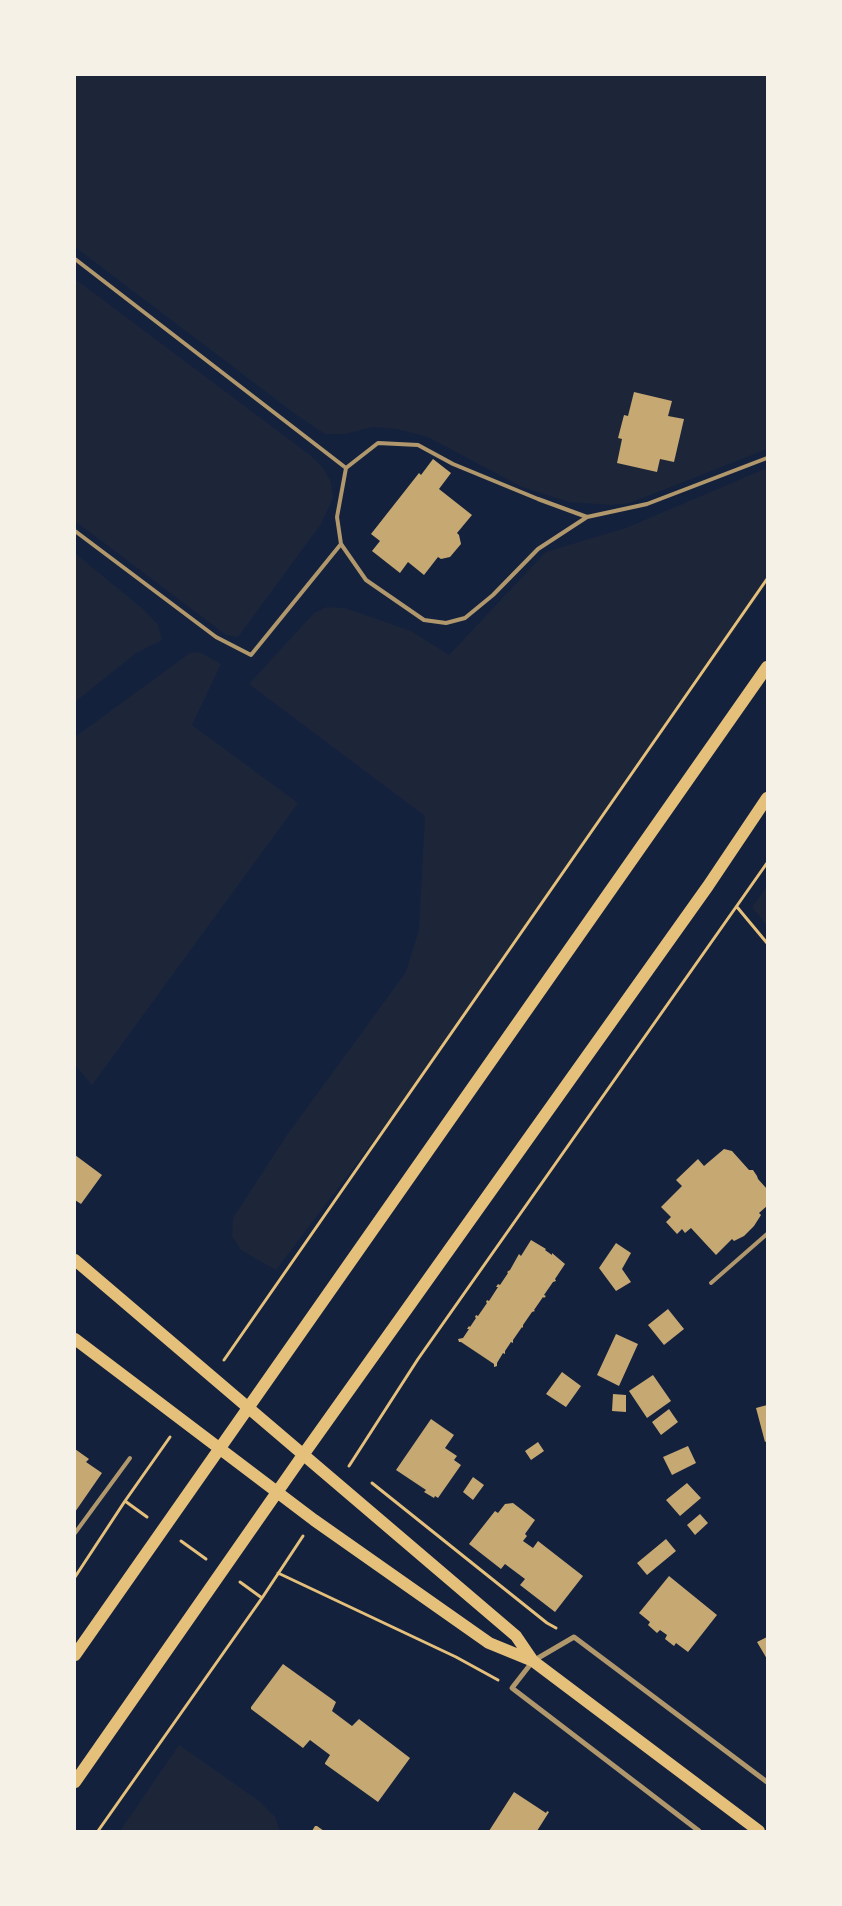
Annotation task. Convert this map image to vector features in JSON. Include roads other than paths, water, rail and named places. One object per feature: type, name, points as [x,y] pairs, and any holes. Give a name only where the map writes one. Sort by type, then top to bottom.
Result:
[{"type":"main road","points":[[75,1656],[767,667]]},
{"type":"main road","points":[[75,1782],[277,1492],[708,886],[767,798]]},
{"type":"main road","points":[[75,1260],[516,1636],[534,1661]]},
{"type":"main road","points":[[75,1339],[314,1520],[489,1643],[534,1661],[759,1831]]},
{"type":"street","points":[[699,1831],[512,1688],[534,1661],[574,1637],[767,1782]]},
{"type":"lane","points":[[75,259],[346,468]]},
{"type":"lane","points":[[587,517],[453,464],[418,445],[378,443],[346,468],[336,517],[341,544],[366,580],[424,620],[446,623],[465,618],[493,595],[538,549],[587,517],[647,504],[767,458]]},
{"type":"lane","points":[[75,531],[216,637],[251,655],[341,544]]},
{"type":"lane","points":[[711,1283],[767,1234]]},
{"type":"lane","points":[[75,1533],[130,1458]]}]
